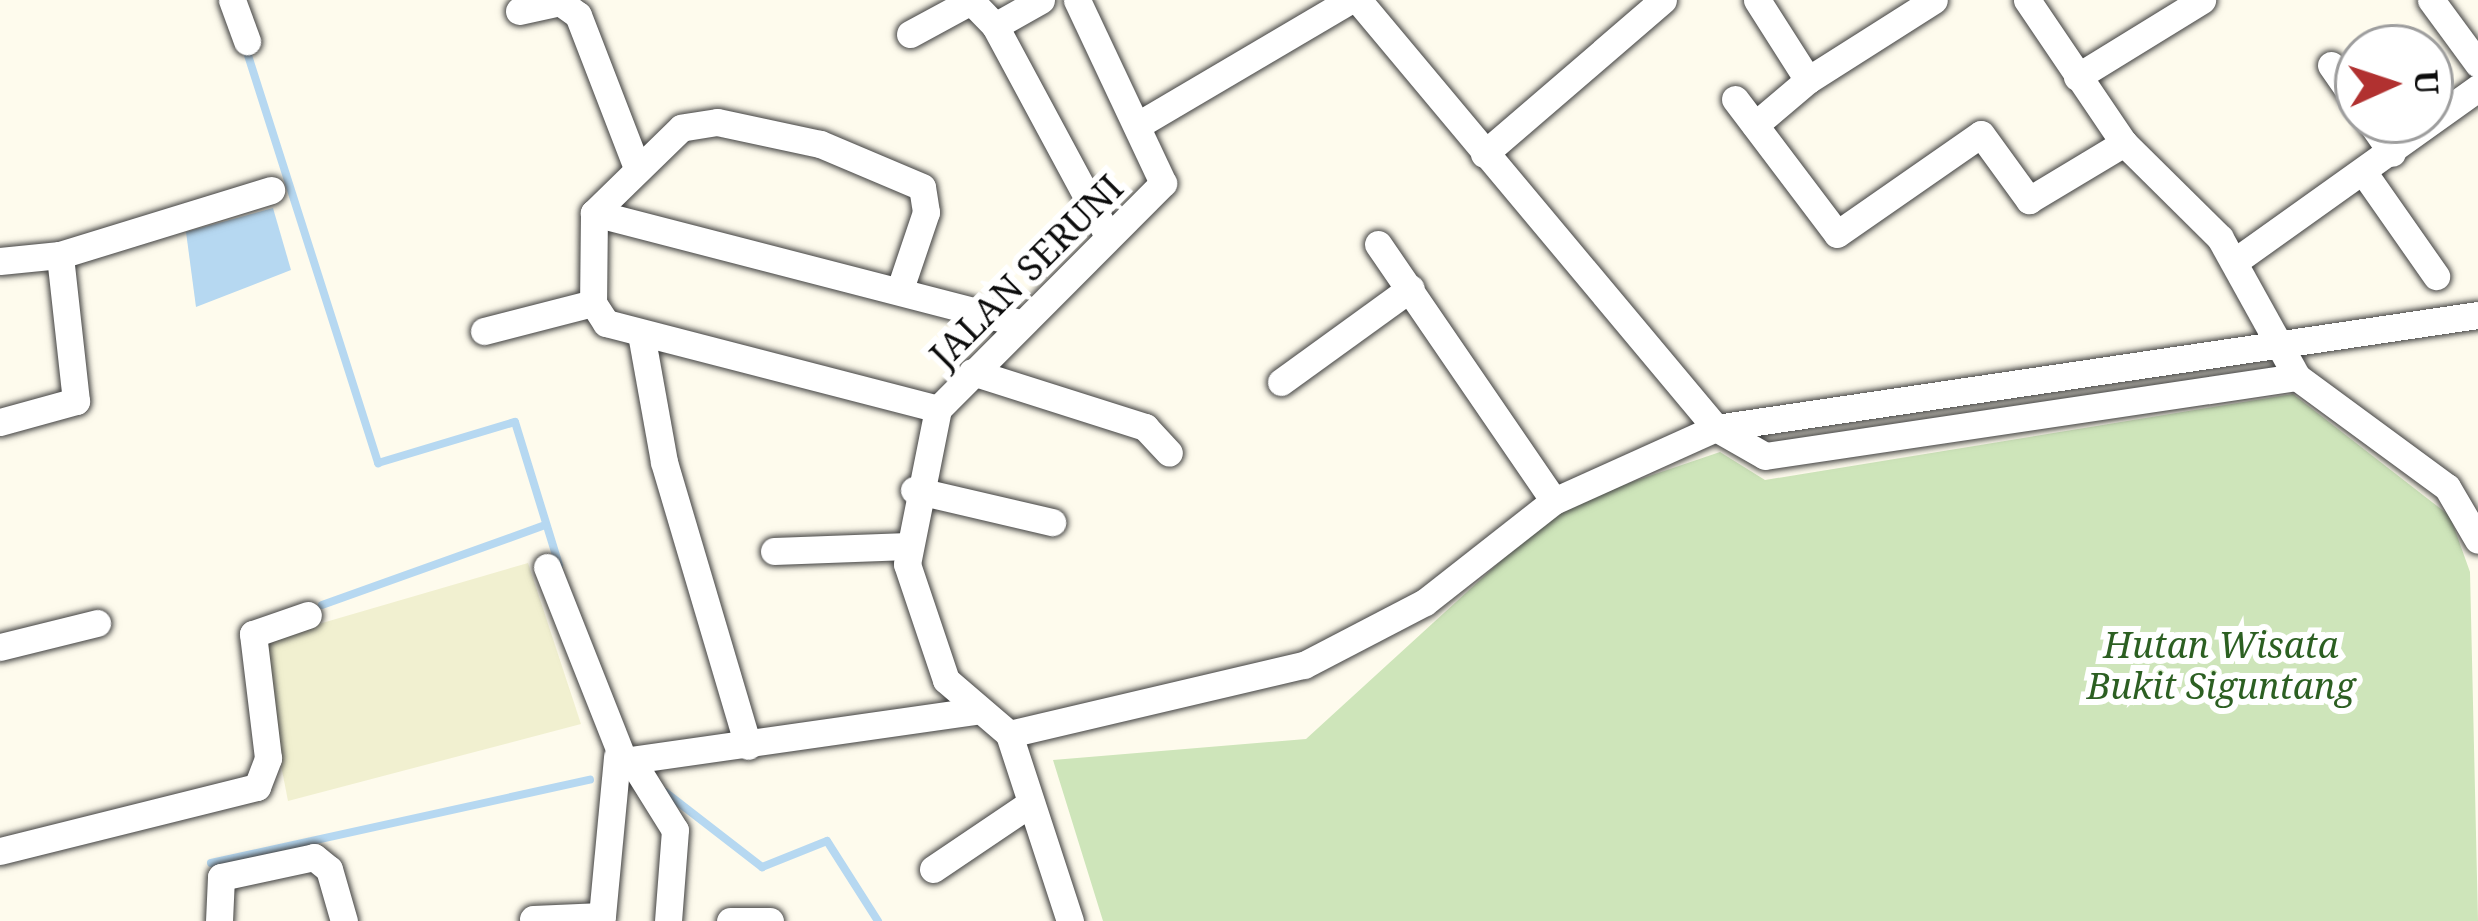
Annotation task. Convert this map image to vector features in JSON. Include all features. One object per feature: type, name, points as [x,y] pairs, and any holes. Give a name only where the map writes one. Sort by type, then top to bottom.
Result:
[{"type":"street","points":[[232,0],[247,41]]},
{"type":"street","points":[[995,26],[1041,0]]},
{"type":"street","name":"JALAN SERUNI","points":[[1009,734],[974,711],[930,648],[908,546],[914,490],[938,409],[1018,323],[1163,183],[1143,122],[1077,0]]},
{"type":"street","points":[[1143,122],[1354,0],[1716,428],[1765,456],[1810,457],[2297,377]]},
{"type":"street","points":[[1484,154],[1663,0]]},
{"type":"street","points":[[1757,0],[1808,80]]},
{"type":"street","points":[[1755,125],[1808,80],[1934,0]]},
{"type":"street","points":[[2027,0],[2124,142],[2234,262],[2275,346],[2297,377],[2447,487],[2478,540]]},
{"type":"street","points":[[2077,77],[2202,0]]},
{"type":"street","points":[[2431,0],[2478,64]]},
{"type":"street","points":[[910,34],[971,1],[995,26],[1107,234]]},
{"type":"street","points":[[519,11],[560,2],[578,15],[636,166]]},
{"type":"street","points":[[2331,65],[2334,69]]},
{"type":"street","points":[[2234,262],[2475,96]]},
{"type":"street","points":[[1736,98],[1837,234],[1981,134],[2033,200],[2124,142]]},
{"type":"street","points":[[901,286],[926,199],[915,180],[865,156],[717,122],[681,128],[636,166],[594,213],[593,303],[606,323],[938,409]]},
{"type":"street","points":[[2386,144],[2392,153]]},
{"type":"street","points":[[2364,173],[2436,275]]},
{"type":"street","points":[[0,261],[60,255],[271,190]]},
{"type":"street","points":[[594,213],[901,286],[1018,323]]},
{"type":"street","points":[[1378,244],[1554,502]]},
{"type":"street","points":[[0,422],[76,401],[60,255]]},
{"type":"street","points":[[1281,382],[1411,288]]},
{"type":"street","points":[[484,331],[593,303]]},
{"type":"street","points":[[1070,921],[1009,734],[1304,665],[1425,602],[1554,502],[1716,428],[2478,315]]},
{"type":"street","points":[[641,334],[664,462],[748,746]]},
{"type":"street","points":[[972,372],[1145,427],[1168,453]]},
{"type":"street","points":[[914,490],[1052,522]]},
{"type":"street","points":[[774,551],[908,546]]},
{"type":"street","points":[[547,567],[635,759],[675,830],[668,921]]},
{"type":"street","points":[[0,851],[256,787],[268,758],[253,634],[308,615]]},
{"type":"street","points":[[0,647],[98,623]]},
{"type":"street","points":[[635,759],[974,711]]},
{"type":"street","points":[[533,919],[602,916],[635,759]]},
{"type":"street","points":[[933,869],[1031,803]]},
{"type":"street","points":[[219,921],[221,877],[314,857],[344,921]]},
{"type":"street","points":[[730,921],[770,921]]},
{"type":"green space","name":"Hutan Wisata Bukit Siguntang","points":[[2293,394],[2450,516],[2470,572],[2478,921],[1103,921],[1053,760],[1306,739],[1561,506],[1720,452],[1765,480]]},
{"type":"green space","points":[[528,563],[581,724],[288,801],[257,642]]},
{"type":"water","points":[[273,208],[291,270],[196,307],[186,232]]},
{"type":"waterway","points":[[246,49],[378,463],[515,422],[559,565]]},
{"type":"waterway","points":[[322,605],[545,525]]},
{"type":"waterway","points":[[211,863],[590,780]]},
{"type":"waterway","points":[[665,792],[762,867],[827,841],[878,921]]}]
